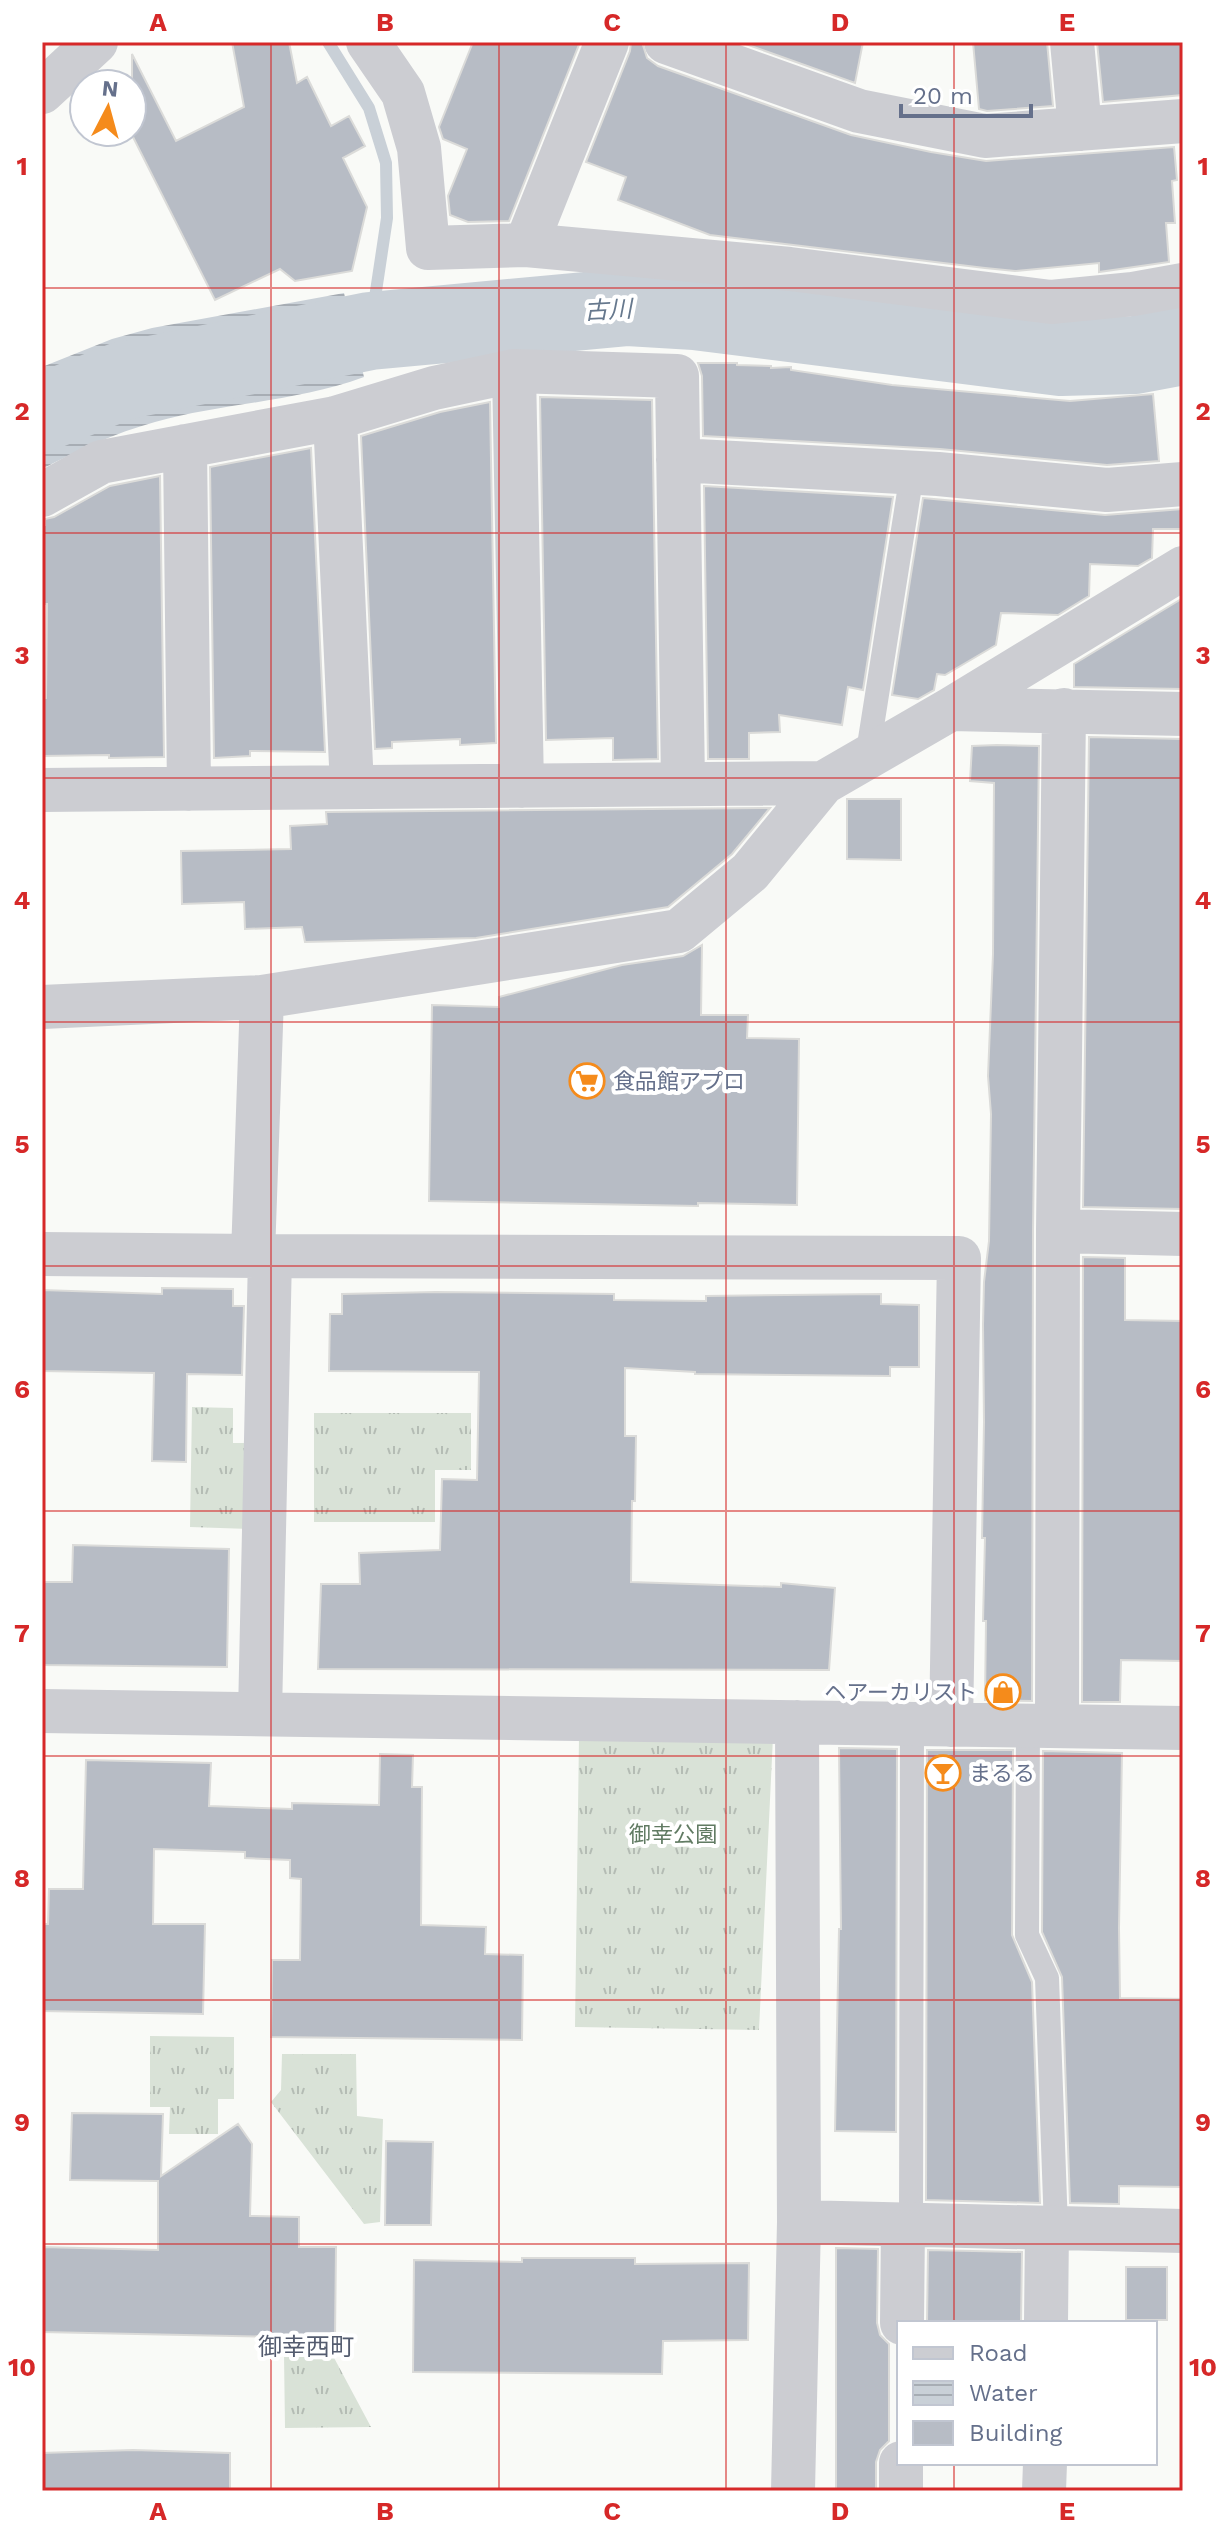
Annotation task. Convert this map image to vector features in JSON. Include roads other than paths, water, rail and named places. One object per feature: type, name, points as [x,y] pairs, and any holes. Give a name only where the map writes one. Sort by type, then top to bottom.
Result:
[{"type":"street","points":[[42,92],[96,42]]},
{"type":"street","points":[[368,42],[403,93],[407,106],[419,148],[428,248],[526,245],[790,269],[1051,302],[1133,294],[1183,285]]},
{"type":"street","points":[[526,245],[607,42]]},
{"type":"street","points":[[666,42],[859,111],[985,136],[1080,129],[1182,127]]},
{"type":"street","points":[[1072,42],[1080,129]]},
{"type":"street","points":[[514,371],[522,786]]},
{"type":"street","points":[[42,495],[101,462],[335,418],[434,388],[514,371],[677,376],[683,784]]},
{"type":"street","points":[[335,418],[352,787]]},
{"type":"street","points":[[185,446],[189,789]]},
{"type":"street","points":[[678,460],[912,473],[1107,490],[1183,484]]},
{"type":"street","points":[[42,1007],[262,997],[679,931],[750,872],[823,783],[1183,568]]},
{"type":"street","points":[[951,709],[1183,714]]},
{"type":"street","points":[[1042,1726],[1058,1231],[1064,710]]},
{"type":"street","points":[[42,790],[823,783]]},
{"type":"street","points":[[260,1714],[262,997]]},
{"type":"street","points":[[1058,1231],[1183,1234]]},
{"type":"street","points":[[42,1254],[959,1258],[932,1724]]},
{"type":"street","points":[[42,1711],[1183,1728]]},
{"type":"street","points":[[793,2491],[799,2222],[797,1722]]},
{"type":"street","points":[[799,2222],[1183,2231]]},
{"type":"street","points":[[902,2321],[907,2224]]},
{"type":"street","points":[[1046,2321],[1052,2228]]},
{"type":"street","points":[[901,2465],[901,2491]]},
{"type":"street","points":[[1044,2491],[1045,2465]]},
{"type":"lane","points":[[867,758],[912,473]]},
{"type":"lane","points":[[907,2224],[932,1724]]},
{"type":"lane","points":[[1042,1726],[1027,1935],[1047,1978],[1052,2228]]},
{"type":"water","points":[[344,293],[364,377],[312,392],[155,422],[97,442],[42,469],[42,367],[112,339],[152,328]]},
{"type":"waterway","points":[[328,42],[369,108],[386,163],[387,218],[370,331]]},
{"type":"waterway","name":"古川","points":[[42,413],[122,381],[370,331],[628,307],[695,311],[1061,357],[1135,355],[1183,346]]},
{"type":"place","name":"食品館アプロ","points":[[587,1081]]},
{"type":"place","name":"ヘアーカリスト","points":[[1003,1692]]},
{"type":"place","name":"まるる","points":[[943,1773]]},
{"type":"district","name":"御幸西町","points":[[306,2347]]},
{"type":"park label","name":"御幸公園","points":[[673,1834]]}]
